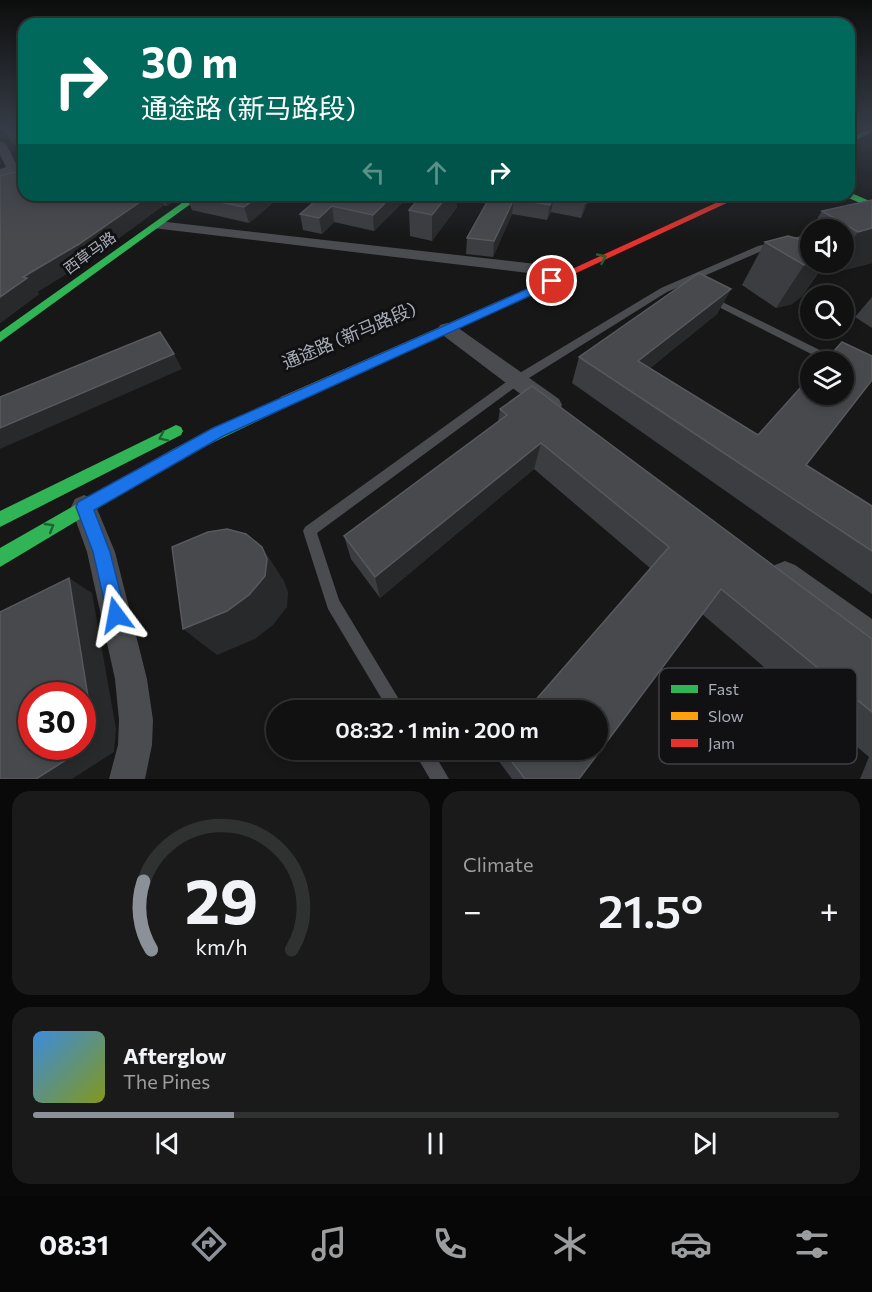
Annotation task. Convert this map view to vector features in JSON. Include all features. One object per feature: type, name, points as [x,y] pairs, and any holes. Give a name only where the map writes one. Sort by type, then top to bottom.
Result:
[{"type":"main road","points":[[855,198],[872,205]]},
{"type":"main road","name":"西草马路","points":[[0,338],[191,201]]},
{"type":"main road","points":[[460,307],[702,201]]},
{"type":"main road","name":"通途路 (新马路段)","points":[[0,519],[79,494],[727,201]]},
{"type":"main road","name":"通途路 (新马路段)","points":[[0,558],[79,494],[193,423]]},
{"type":"main road","points":[[0,504],[79,494]]},
{"type":"street","points":[[0,173],[13,169],[12,165]]},
{"type":"street","points":[[158,225],[545,270]]},
{"type":"street","points":[[447,329],[574,422]]},
{"type":"street","points":[[79,494],[101,552],[131,679],[136,720],[135,745],[127,779]]},
{"type":"street","points":[[766,561],[872,638]]},
{"type":"lane","points":[[391,700],[333,604],[310,531],[517,380],[664,290],[684,286],[761,248],[800,238]]},
{"type":"lane","points":[[699,294],[814,351]]},
{"type":"lane","points":[[428,760],[440,779]]},
{"type":"building","points":[[18,171],[18,201],[141,201],[79,244],[23,277],[27,278],[0,297],[0,176]]},
{"type":"building","points":[[872,200],[872,228],[858,232],[854,230],[854,219],[836,219],[822,211]]},
{"type":"building","points":[[215,201],[252,201],[244,207]]},
{"type":"building","points":[[315,201],[387,201],[373,215],[332,206],[319,218],[300,214]]},
{"type":"building","points":[[417,201],[443,201],[432,215],[409,210]]},
{"type":"building","points":[[488,201],[513,201],[494,241],[467,238]]},
{"type":"building","points":[[526,201],[552,201],[550,205]]},
{"type":"building","points":[[788,236],[800,239],[800,263],[765,242]]},
{"type":"building","points":[[699,273],[731,289],[638,361],[758,435],[800,388],[800,405],[853,405],[806,465],[872,506],[872,551],[579,357]]},
{"type":"building","points":[[160,332],[174,354],[0,428],[0,397]]},
{"type":"building","points":[[842,342],[872,356],[872,380],[854,403],[854,351],[834,351]]},
{"type":"building","points":[[532,386],[872,639],[872,712],[857,700],[857,668],[818,668],[721,589],[662,668],[659,668],[659,672],[608,740],[608,700],[536,700],[669,547],[541,443],[375,577],[344,536],[507,415],[500,409]]},
{"type":"building","points":[[227,529],[246,534],[262,547],[267,559],[265,576],[249,595],[227,611],[183,629],[172,547],[208,532]]},
{"type":"building","points":[[69,578],[86,682],[18,682],[18,760],[66,760],[36,779],[0,779],[0,612]]},
{"type":"building","points":[[511,760],[593,760],[579,779],[525,779]]},
{"type":"traffic: fast","points":[[855,198],[872,205]]},
{"type":"traffic: fast","points":[[0,338],[191,201]]},
{"type":"traffic: fast","points":[[0,558],[180,452],[286,401]]},
{"type":"traffic: fast","points":[[0,519],[176,431]]},
{"type":"traffic: slow","points":[[286,401],[538,287]]},
{"type":"traffic: jam","points":[[538,287],[727,201]]},
{"type":"route","points":[[116,615],[101,552],[84,507],[218,432],[552,281]]}]
